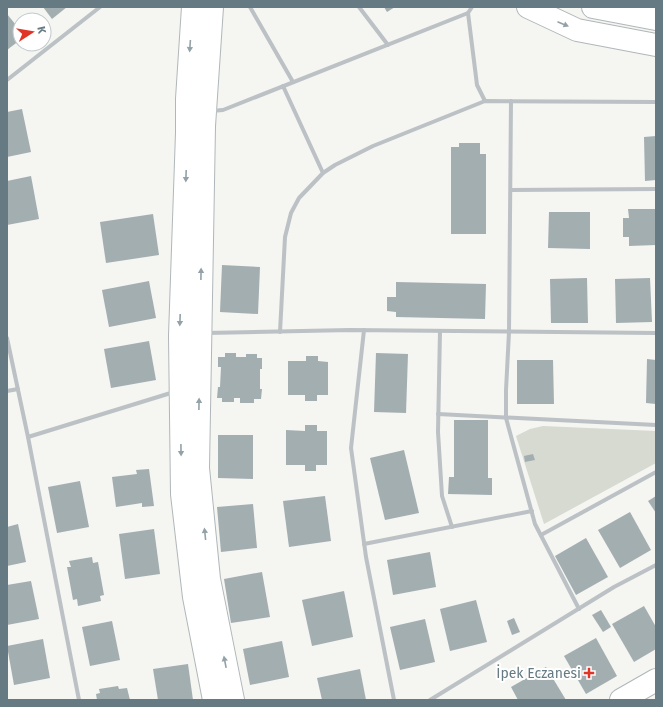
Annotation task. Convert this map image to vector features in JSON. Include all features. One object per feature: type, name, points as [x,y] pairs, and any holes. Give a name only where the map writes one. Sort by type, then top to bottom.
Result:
[{"type":"main road","points":[[193,7],[187,99],[180,336],[182,494],[194,597],[214,700]]},
{"type":"main road","points":[[212,7],[205,112],[198,468],[209,579],[233,700]]},
{"type":"main road","points":[[528,7],[577,30],[656,45]]},
{"type":"main road","points":[[593,7],[656,19]]},
{"type":"main road","points":[[621,700],[656,680]]},
{"type":"street","points":[[7,80],[100,7]]},
{"type":"street","points":[[250,7],[293,82]]},
{"type":"street","points":[[360,7],[388,45]]},
{"type":"street","points":[[205,112],[223,110],[468,13],[472,7]]},
{"type":"street","points":[[468,13],[477,85],[485,101]]},
{"type":"street","points":[[283,86],[323,173]]},
{"type":"street","points":[[280,332],[285,238],[291,213],[299,198],[323,173],[335,165],[373,146],[485,101],[656,102]]},
{"type":"street","points":[[511,101],[509,332],[506,418],[536,524],[579,609]]},
{"type":"street","points":[[511,190],[656,189]]},
{"type":"street","points":[[200,333],[364,330],[656,333]]},
{"type":"street","points":[[364,330],[351,448],[364,544],[394,700]]},
{"type":"street","points":[[440,331],[438,414],[442,496],[452,527]]},
{"type":"street","points":[[7,338],[28,437],[79,700]]},
{"type":"street","points":[[7,391],[18,389]]},
{"type":"street","points":[[28,437],[180,390]]},
{"type":"street","points":[[438,414],[656,424]]},
{"type":"street","points":[[541,535],[656,472]]},
{"type":"street","points":[[364,544],[532,511]]},
{"type":"street","points":[[430,700],[614,587],[656,565]]},
{"type":"shaded area","points":[[543,426],[656,431],[656,463],[544,524],[516,436],[530,429]]},
{"type":"building","points":[[43,7],[67,7],[52,19],[52,12],[47,12]]},
{"type":"building","points":[[384,7],[395,7],[387,12]]},
{"type":"building","points":[[7,14],[12,20],[12,46],[7,50]]},
{"type":"building","points":[[22,109],[31,152],[7,157],[7,112]]},
{"type":"building","points":[[656,136],[656,180],[645,181],[644,137]]},
{"type":"building","points":[[459,143],[480,143],[480,154],[486,154],[486,234],[451,234],[451,147],[459,147]]},
{"type":"building","points":[[31,176],[39,219],[7,225],[7,181]]},
{"type":"building","points":[[628,209],[656,209],[656,245],[629,246],[629,237],[623,237],[623,218],[629,218]]},
{"type":"building","points":[[549,212],[590,212],[590,249],[548,248]]},
{"type":"building","points":[[153,214],[159,255],[106,263],[100,222]]},
{"type":"building","points":[[222,265],[260,267],[258,314],[220,312]]},
{"type":"building","points":[[587,278],[588,323],[551,323],[550,279]]},
{"type":"building","points":[[650,278],[652,322],[616,323],[615,279]]},
{"type":"building","points":[[149,281],[156,318],[109,327],[102,290]]},
{"type":"building","points":[[396,282],[486,284],[485,319],[396,317],[396,312],[387,311],[387,297],[396,297]]},
{"type":"building","points":[[149,341],[156,380],[111,388],[104,349]]},
{"type":"building","points":[[225,353],[236,353],[236,357],[246,357],[246,354],[257,354],[257,358],[262,358],[262,369],[260,369],[260,389],[262,389],[261,399],[254,399],[254,403],[240,403],[240,398],[234,398],[234,402],[222,402],[222,398],[217,398],[218,387],[220,387],[221,367],[218,367],[218,357],[225,357]]},
{"type":"building","points":[[376,353],[408,354],[406,413],[374,412]]},
{"type":"building","points":[[306,356],[318,356],[318,361],[328,362],[328,395],[317,395],[317,401],[305,401],[305,395],[288,395],[288,361],[306,361]]},
{"type":"building","points":[[647,359],[656,360],[656,404],[646,403]]},
{"type":"building","points":[[517,360],[553,360],[554,404],[517,404]]},
{"type":"building","points":[[454,420],[488,420],[488,478],[492,478],[492,495],[448,494],[449,477],[454,477]]},
{"type":"building","points":[[305,425],[317,425],[317,431],[327,431],[327,465],[316,465],[316,471],[305,471],[305,465],[286,465],[286,430],[305,431]]},
{"type":"building","points":[[218,435],[253,435],[253,479],[218,478]]},
{"type":"building","points":[[404,450],[419,513],[385,520],[370,458]]},
{"type":"building","points":[[533,454],[535,460],[525,462],[524,456]]},
{"type":"building","points":[[149,469],[154,506],[142,507],[142,503],[116,507],[112,477],[137,474],[136,470]]},
{"type":"building","points":[[80,481],[89,527],[57,533],[48,487]]},
{"type":"building","points":[[325,496],[331,541],[289,547],[283,501]]},
{"type":"building","points":[[656,496],[656,513],[648,501]]},
{"type":"building","points":[[253,504],[257,548],[221,552],[217,507]]},
{"type":"building","points":[[630,512],[651,550],[620,568],[598,530]]},
{"type":"building","points":[[18,524],[26,562],[7,566],[7,527]]},
{"type":"building","points":[[154,529],[160,574],[125,579],[119,534]]},
{"type":"building","points":[[586,538],[608,577],[576,595],[555,556]]},
{"type":"building","points":[[430,552],[436,587],[393,595],[387,560]]},
{"type":"building","points":[[92,557],[93,563],[98,562],[104,595],[100,596],[101,601],[78,606],[77,599],[73,600],[67,567],[71,567],[69,561]]},
{"type":"building","points":[[262,572],[270,617],[231,623],[224,579]]},
{"type":"building","points":[[31,581],[39,619],[7,625],[7,585]]},
{"type":"building","points":[[344,591],[353,637],[312,646],[302,600]]},
{"type":"building","points":[[476,600],[487,642],[450,651],[440,609]]},
{"type":"building","points":[[644,606],[656,627],[656,649],[634,662],[612,624]]},
{"type":"building","points":[[601,610],[611,627],[603,632],[592,615]]},
{"type":"building","points":[[514,618],[520,632],[512,635],[507,621]]},
{"type":"building","points":[[425,619],[435,662],[400,670],[390,627]]},
{"type":"building","points":[[112,621],[120,660],[90,666],[82,627]]},
{"type":"building","points":[[596,638],[617,676],[586,694],[564,656]]},
{"type":"building","points":[[43,639],[50,678],[14,685],[7,646]]},
{"type":"building","points":[[282,641],[289,677],[250,685],[243,649]]},
{"type":"building","points":[[188,664],[193,700],[158,700],[153,669]]},
{"type":"building","points":[[546,667],[566,700],[518,700],[511,687]]},
{"type":"building","points":[[360,669],[366,700],[322,700],[317,678]]},
{"type":"building","points":[[118,686],[119,689],[127,688],[130,700],[97,700],[96,694],[100,693],[99,689]]},
{"type":"place","name":"İpek Eczanesi","points":[[589,673]]}]
